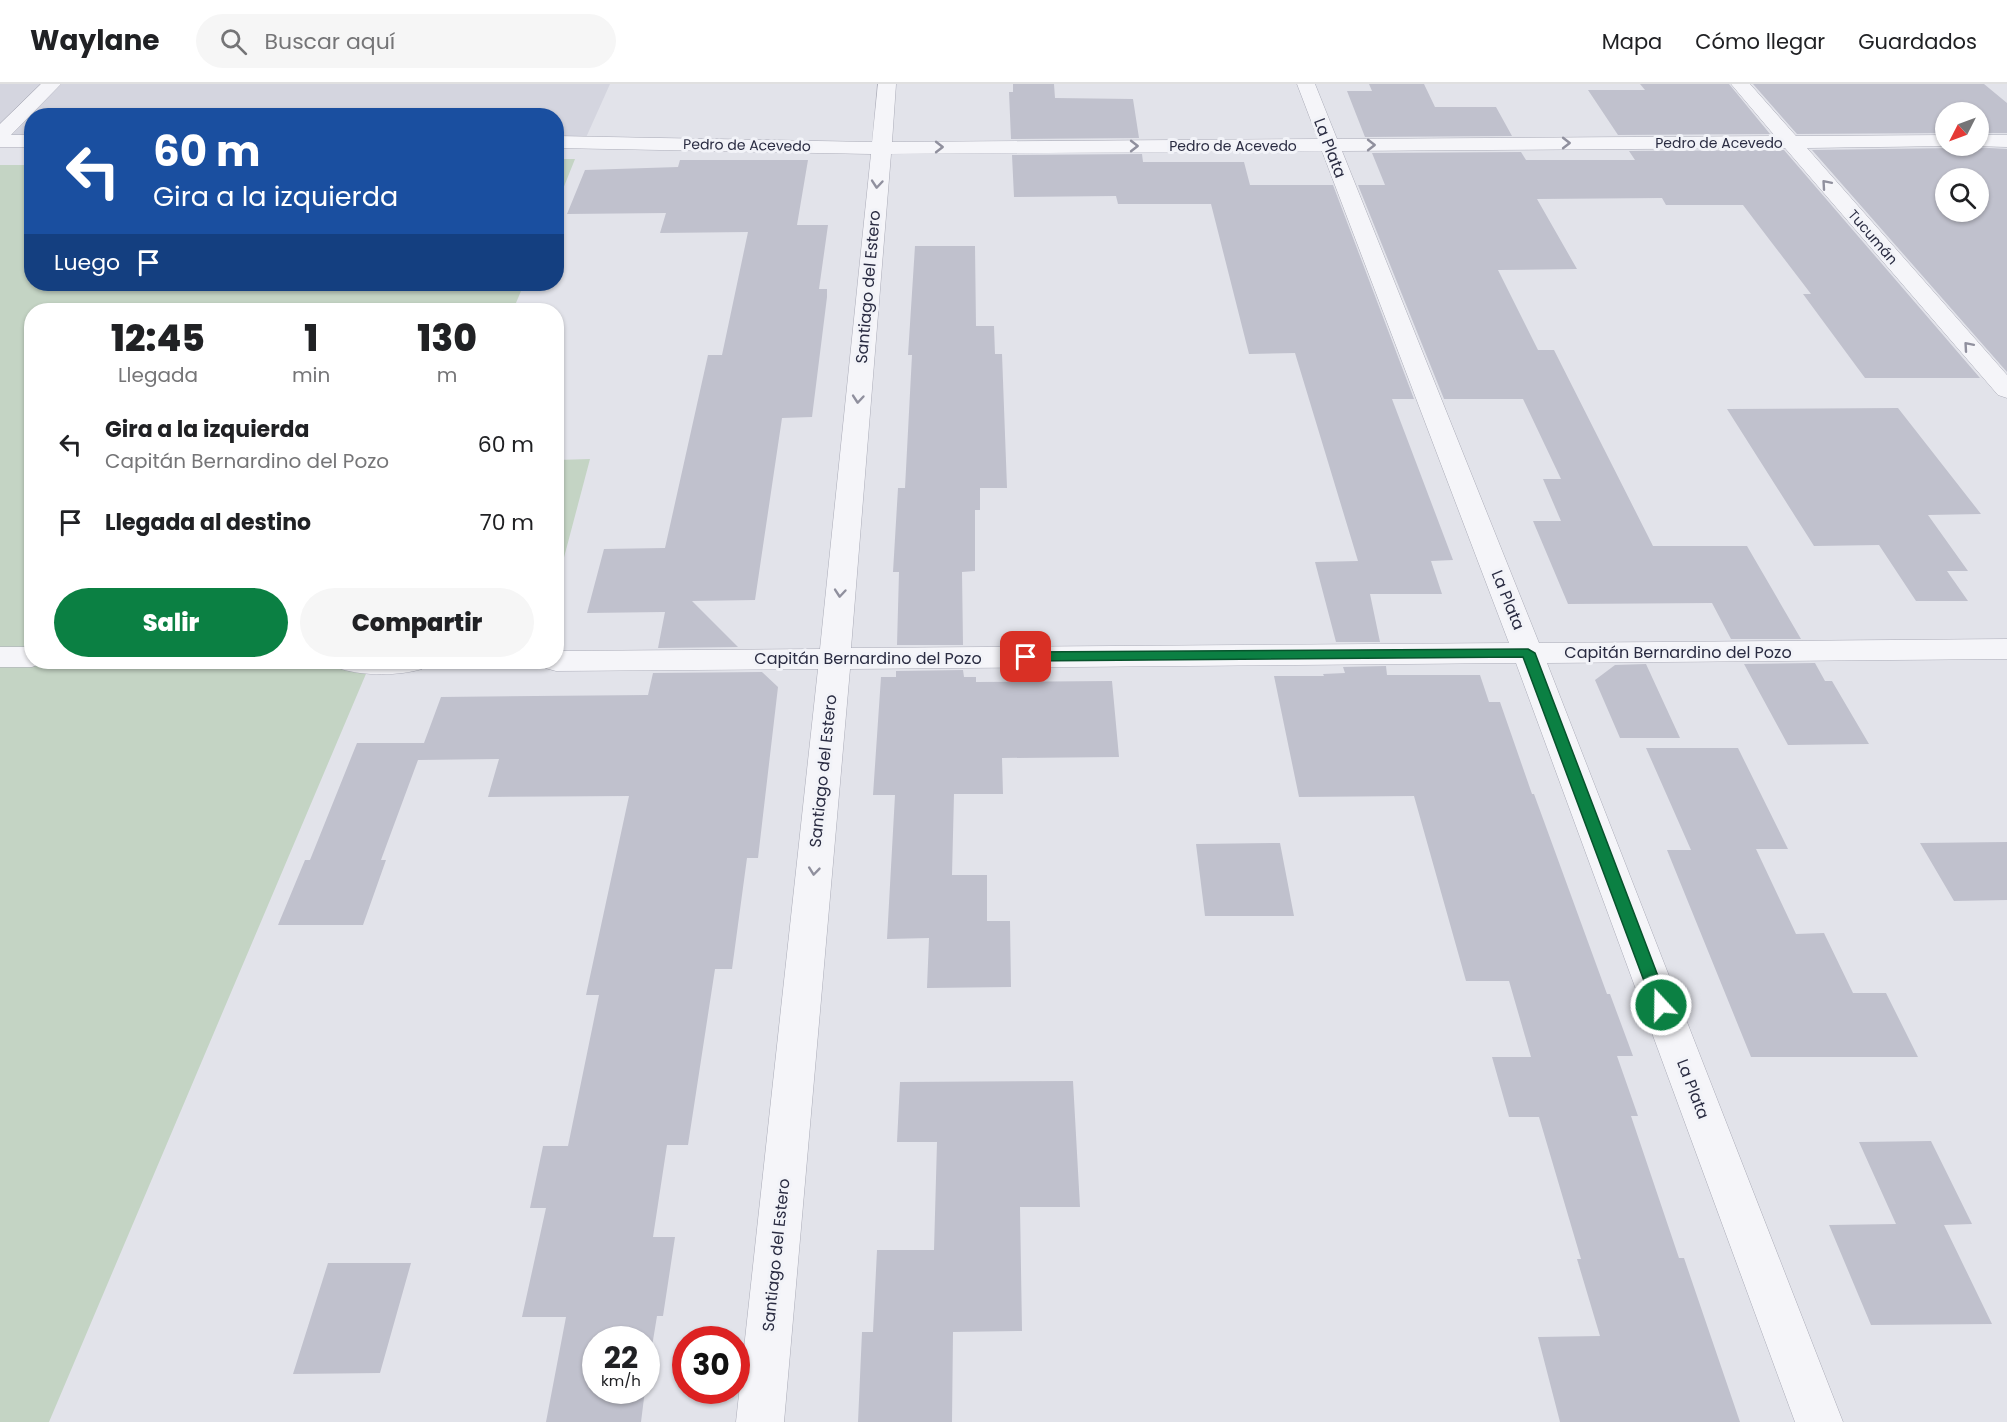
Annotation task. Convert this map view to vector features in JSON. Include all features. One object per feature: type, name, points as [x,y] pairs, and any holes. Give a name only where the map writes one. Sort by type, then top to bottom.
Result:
[{"type":"street","points":[[28,108],[52,84]]},
{"type":"street","name":"Santiago del Estero","points":[[760,1422],[835,658],[887,84]]},
{"type":"street","name":"La Plata","points":[[1306,84],[1528,653],[1819,1422]]},
{"type":"street","name":"Tucumán","points":[[1740,84],[2007,390]]},
{"type":"street","points":[[0,135],[24,111]]},
{"type":"street","points":[[0,141],[24,141]]},
{"type":"street","name":"Pedro de Acevedo","points":[[564,142],[881,148],[1935,141]]},
{"type":"street","points":[[1989,141],[2007,141]]},
{"type":"street","name":"Capitán Bernardino del Pozo","points":[[564,661],[2007,649]]},
{"type":"street","points":[[0,657],[24,657]]},
{"type":"shaded area","points":[[0,84],[610,84],[584,142],[564,142],[564,108],[24,108],[24,141],[0,141]]},
{"type":"green space","points":[[564,159],[575,159],[564,186]]},
{"type":"green space","points":[[0,165],[24,165],[24,291],[521,291],[516,303],[24,303],[24,669],[368,669],[49,1422],[0,1422]]},
{"type":"green space","points":[[590,459],[564,557],[564,460]]},
{"type":"building","points":[[1013,84],[1054,84],[1055,98],[1133,99],[1139,138],[1011,139],[1009,92],[1013,92]]},
{"type":"building","points":[[1369,84],[1424,84],[1435,107],[1496,107],[1512,136],[1365,137],[1347,91],[1372,91]]},
{"type":"building","points":[[1640,84],[1729,84],[1770,134],[1618,135],[1588,90],[1645,90]]},
{"type":"building","points":[[1753,84],[1984,84],[2007,103],[2007,133],[1989,133],[1989,102],[1935,102],[1935,133],[1797,134]]},
{"type":"building","points":[[1935,148],[1935,156],[1989,156],[1989,148],[2007,149],[2007,372],[1812,150]]},
{"type":"building","points":[[1784,150],[1980,378],[1865,378],[1803,294],[1811,294],[1743,205],[1666,205],[1662,198],[1537,199],[1577,269],[1498,270],[1538,350],[1554,350],[1653,546],[1747,546],[1801,639],[1731,639],[1712,603],[1568,604],[1533,521],[1561,521],[1543,479],[1561,479],[1523,399],[1444,399],[1358,185],[1385,185],[1372,153],[1521,152],[1526,160],[1635,160],[1629,151]]},
{"type":"building","points":[[1142,154],[1143,162],[1244,162],[1250,185],[1333,185],[1414,399],[1392,399],[1453,560],[1431,561],[1442,594],[1370,594],[1380,642],[1336,642],[1315,562],[1358,561],[1295,353],[1249,354],[1211,204],[1118,204],[1116,196],[1014,197],[1012,155]]},
{"type":"building","points":[[680,160],[808,160],[797,225],[828,225],[819,289],[827,289],[827,297],[812,417],[782,418],[755,600],[692,601],[738,647],[658,648],[665,612],[587,613],[604,549],[665,548],[708,355],[722,355],[748,232],[660,233],[666,213],[567,214],[585,170],[678,167]]},
{"type":"building","points":[[915,246],[975,246],[976,326],[994,326],[995,354],[1002,354],[1007,488],[980,488],[980,510],[975,510],[975,571],[962,572],[963,645],[897,645],[899,572],[893,572],[898,488],[905,488],[912,355],[908,355]]},
{"type":"building","points":[[1898,408],[1981,514],[1928,515],[1968,571],[1947,571],[1968,601],[1916,601],[1879,545],[1814,546],[1727,409]]},
{"type":"building","points":[[1815,663],[1825,681],[1832,681],[1869,744],[1788,745],[1744,664]]},
{"type":"building","points":[[1646,664],[1680,738],[1620,738],[1595,680],[1615,665]]},
{"type":"building","points":[[1386,666],[1387,675],[1480,675],[1489,702],[1500,702],[1607,994],[1610,994],[1633,1056],[1617,1056],[1638,1116],[1631,1116],[1679,1258],[1684,1258],[1740,1422],[1560,1422],[1538,1337],[1600,1336],[1577,1259],[1581,1259],[1539,1117],[1509,1117],[1492,1057],[1531,1057],[1509,981],[1466,981],[1414,796],[1299,797],[1274,676],[1324,676],[1323,674],[1345,673],[1343,667]]},
{"type":"building","points":[[963,670],[964,677],[976,677],[976,682],[1112,681],[1119,757],[1002,758],[1003,794],[954,794],[952,875],[987,875],[987,921],[1010,921],[1011,987],[927,988],[929,938],[887,939],[895,795],[873,795],[881,677],[896,677],[896,671]]},
{"type":"building","points":[[762,672],[778,687],[758,858],[747,858],[732,969],[715,969],[688,1145],[667,1145],[653,1237],[675,1237],[663,1316],[657,1316],[655,1326],[582,1326],[582,1404],[643,1404],[641,1422],[546,1422],[566,1317],[522,1317],[546,1208],[530,1208],[543,1146],[568,1146],[599,995],[586,995],[629,796],[488,797],[499,759],[418,760],[381,860],[386,860],[363,925],[278,925],[305,860],[310,860],[357,743],[424,743],[441,697],[648,695],[653,673]]},
{"type":"building","points":[[1646,748],[1738,748],[1788,849],[1756,849],[1796,934],[1824,933],[1853,993],[1886,993],[1918,1057],[1751,1057],[1667,850],[1691,850]]},
{"type":"building","points":[[2007,842],[2007,900],[1954,901],[1920,843]]},
{"type":"building","points":[[1280,843],[1294,916],[1205,916],[1196,844]]},
{"type":"building","points":[[1073,1081],[1080,1207],[1020,1207],[1022,1331],[953,1332],[952,1422],[858,1422],[862,1332],[873,1332],[877,1250],[934,1250],[937,1142],[897,1142],[900,1082]]},
{"type":"building","points":[[1931,1141],[1972,1224],[1944,1225],[1992,1324],[1871,1325],[1829,1225],[1896,1224],[1859,1142]]},
{"type":"building","points":[[328,1263],[411,1263],[380,1373],[293,1374]]},
{"type":"route","points":[[1026,657],[1528,653],[1661,1005]]}]
